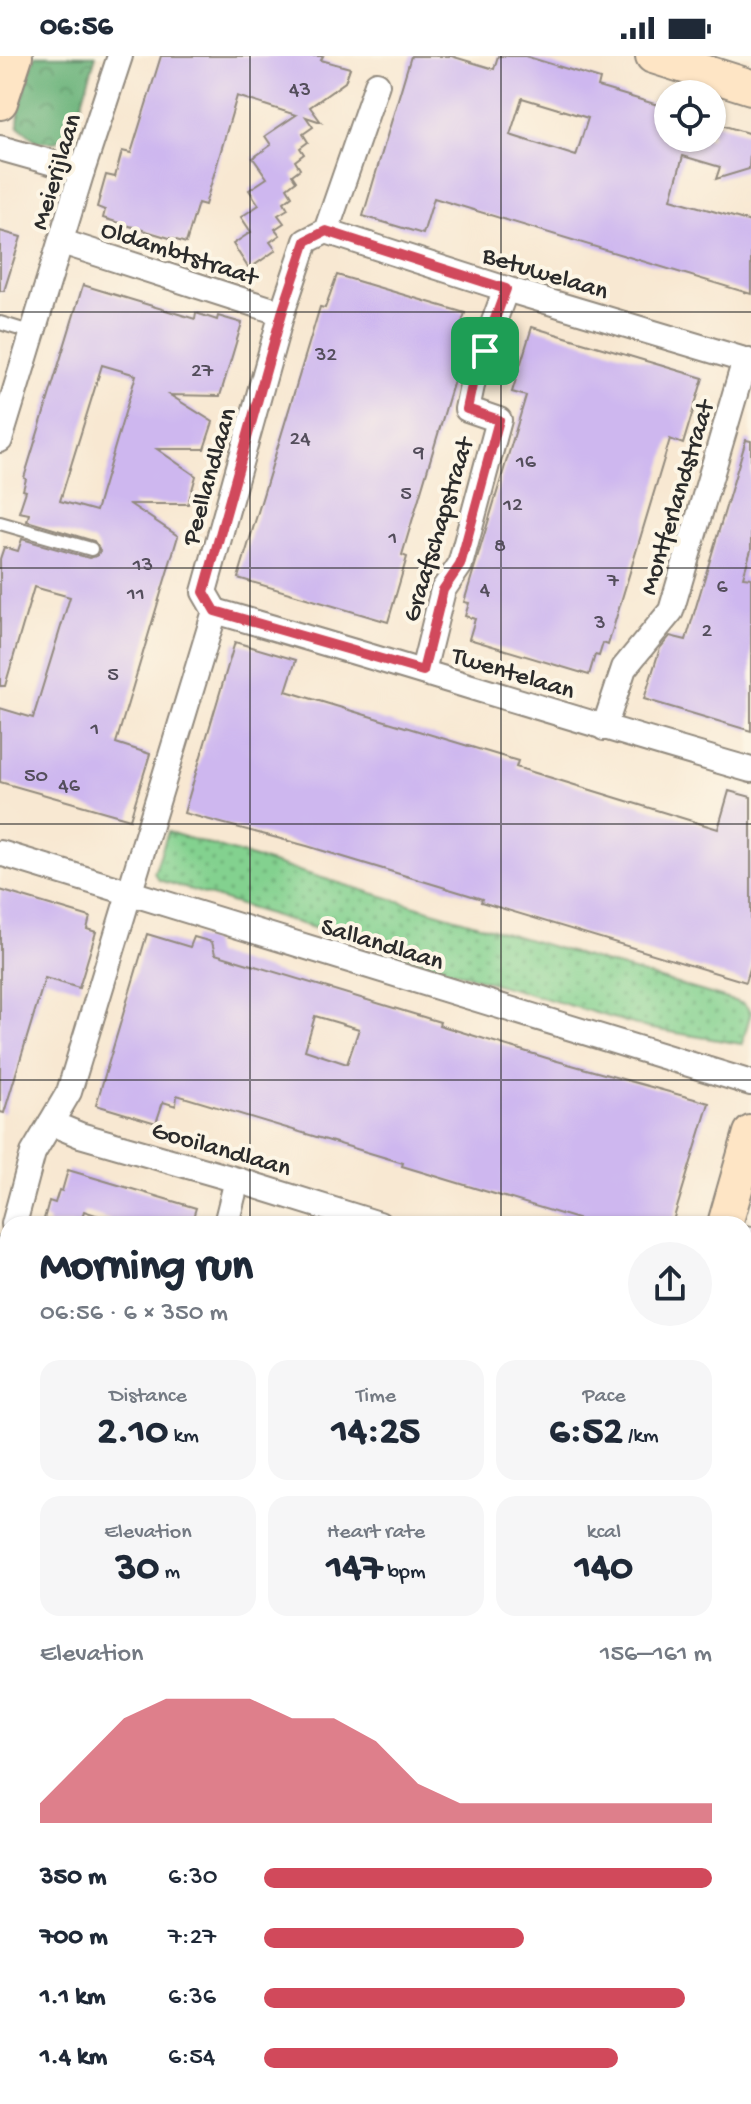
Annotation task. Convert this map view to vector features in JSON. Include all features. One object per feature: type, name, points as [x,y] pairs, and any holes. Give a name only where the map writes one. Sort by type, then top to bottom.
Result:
[{"type":"street","points":[[0,102],[15,56]]},
{"type":"street","name":"Meierijlaan","points":[[0,440],[120,56]]},
{"type":"street","points":[[653,56],[751,87]]},
{"type":"street","name":"Peellandlaan","points":[[16,1216],[33,1153],[69,1092],[215,611],[204,592],[282,313],[306,241],[326,231],[377,84]]},
{"type":"street","points":[[0,148],[82,171]]},
{"type":"street","name":"Betuwelaan","points":[[326,231],[506,289],[748,361]]},
{"type":"street","name":"Oldambtstraat","points":[[62,242],[282,313]]},
{"type":"street","name":"Graafschapstraat","points":[[423,671],[443,590],[460,565],[499,420],[467,409],[474,376],[506,289]]},
{"type":"street","name":"Montferlandstraat","points":[[604,728],[624,668],[671,611],[748,361]]},
{"type":"street","name":"Twentelaan","points":[[215,611],[751,770]]},
{"type":"street","name":"Sallandlaan","points":[[0,853],[751,1083]]},
{"type":"street","name":"Gooilandlaan","points":[[51,1123],[80,1135],[353,1216]]},
{"type":"street","points":[[727,1216],[751,1133]]},
{"type":"street","points":[[228,1216],[237,1180]]},
{"type":"lane","points":[[0,323],[33,333]]},
{"type":"lane","points":[[0,523],[91,549]]},
{"type":"green space","points":[[35,56],[96,56],[75,125],[57,142],[38,142],[18,126],[19,111]]},
{"type":"green space","points":[[168,832],[744,1004],[751,1012],[742,1044],[647,1028],[159,880],[154,873]]},
{"type":"building","points":[[161,56],[323,56],[321,60],[350,68],[345,82],[310,107],[321,122],[306,117],[313,127],[303,134],[308,142],[300,148],[304,154],[295,161],[300,169],[292,175],[296,181],[287,188],[292,196],[284,202],[288,209],[278,215],[284,223],[275,229],[280,235],[270,242],[276,250],[249,269],[233,244],[251,232],[241,217],[259,205],[249,190],[267,178],[253,158],[271,145],[265,136],[296,115],[237,96],[205,205],[198,203],[186,243],[103,218],[105,210],[97,207],[106,175],[115,177],[122,151],[131,153]]},
{"type":"building","points":[[411,56],[451,56],[494,69],[498,56],[525,56],[600,79],[598,87],[654,104],[654,152],[726,152],[726,126],[751,134],[749,169],[716,179],[720,167],[683,156],[671,199],[751,222],[751,294],[434,198],[423,234],[363,216]],"holes":[[[522,98],[588,118],[576,156],[510,135]]]},
{"type":"building","points":[[0,231],[21,237],[4,291],[0,291]]},
{"type":"building","points":[[337,275],[465,313],[458,334],[462,335],[458,348],[463,350],[402,555],[407,557],[388,622],[238,578],[320,307],[325,308]]},
{"type":"building","points":[[83,285],[195,319],[196,313],[242,323],[220,396],[170,395],[213,422],[204,449],[157,449],[196,476],[188,504],[130,504],[178,536],[116,743],[150,754],[130,819],[0,782],[0,708],[33,718],[70,597],[34,587],[5,686],[0,686],[0,559],[4,547],[18,551],[22,539],[89,558],[97,556],[100,551],[94,541],[27,521],[29,514],[19,512],[26,491],[23,490],[24,478]],"holes":[[[102,365],[136,375],[96,511],[60,501]]]},
{"type":"building","points":[[532,327],[703,378],[683,444],[670,439],[608,645],[603,643],[599,656],[595,655],[589,675],[469,639],[475,619],[465,616],[469,603],[464,602],[526,396],[512,392]]},
{"type":"building","points":[[746,440],[751,441],[751,550],[743,577],[751,578],[751,731],[644,699],[660,648],[670,636],[686,640]]},
{"type":"building","points":[[235,642],[296,660],[286,691],[518,761],[516,767],[718,829],[729,791],[751,797],[751,965],[746,982],[307,846],[184,813]]},
{"type":"building","points":[[0,890],[90,917],[87,929],[96,932],[79,988],[45,978],[4,1113],[0,1112]]},
{"type":"building","points":[[147,934],[190,947],[194,937],[212,942],[215,954],[440,1022],[439,1025],[550,1059],[709,1103],[674,1216],[568,1216],[177,1095],[176,1106],[163,1102],[156,1123],[96,1105]],"holes":[[[315,1016],[359,1029],[347,1064],[305,1050]]]},
{"type":"building","points":[[68,1170],[196,1208],[194,1216],[99,1216],[84,1211],[82,1216],[45,1216],[49,1201],[55,1203],[59,1190],[62,1191]]},
{"type":"route","points":[[326,231],[506,289],[485,351],[474,376],[467,409],[499,420],[460,565],[443,590],[423,671],[215,611],[204,592],[282,313],[306,241],[326,231]]}]
